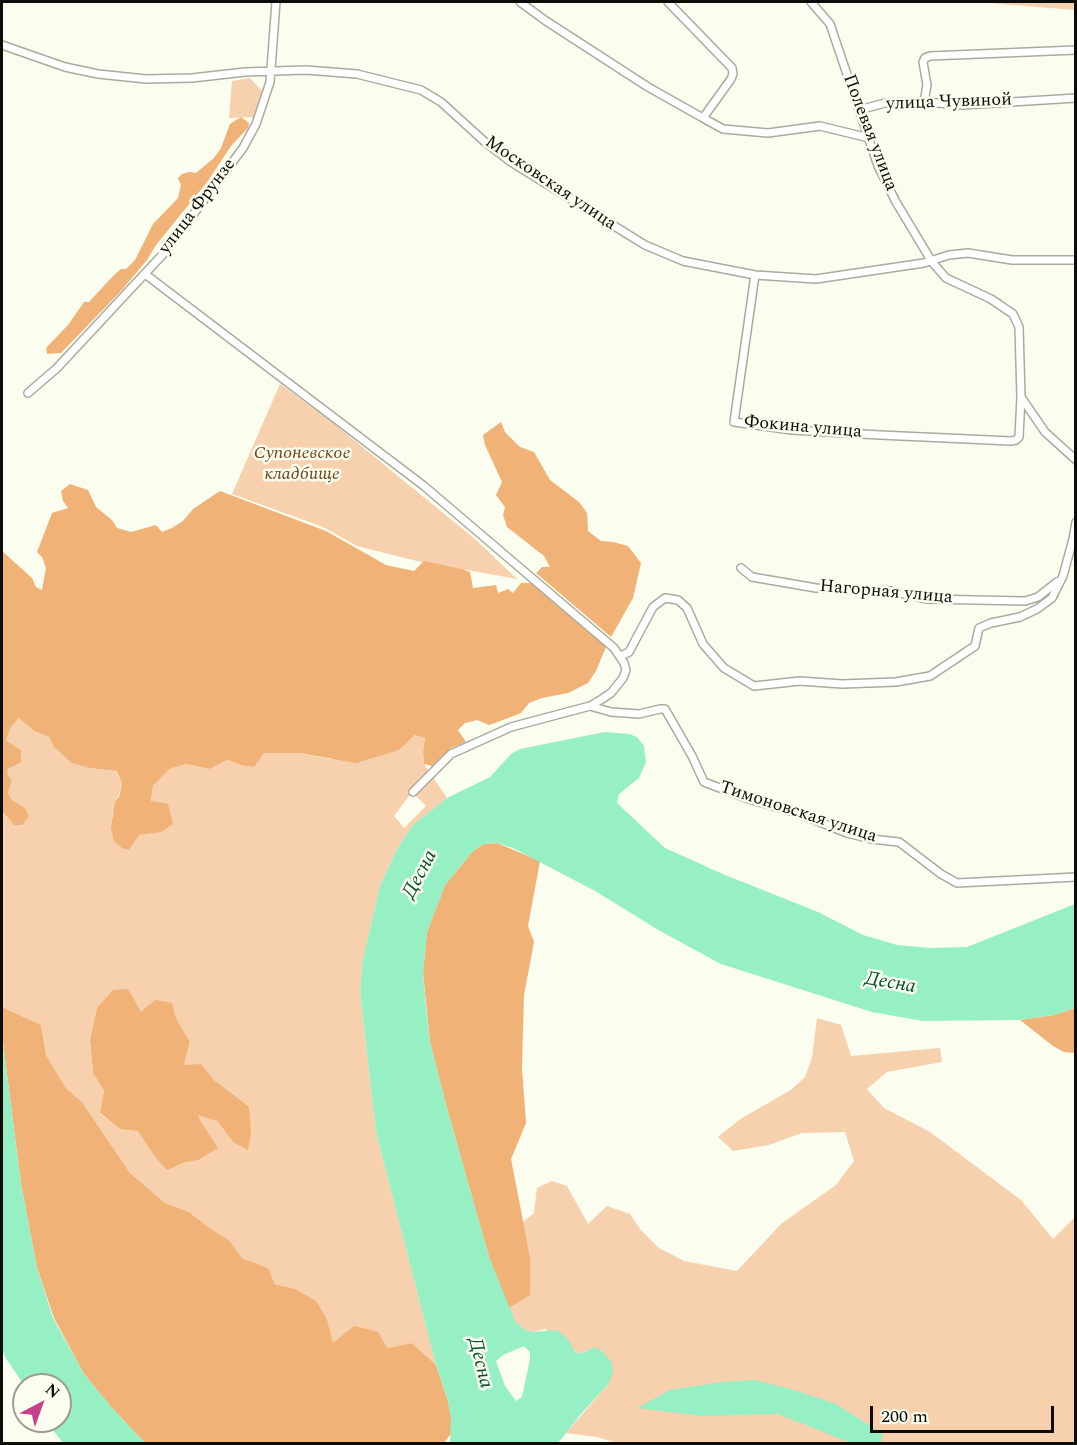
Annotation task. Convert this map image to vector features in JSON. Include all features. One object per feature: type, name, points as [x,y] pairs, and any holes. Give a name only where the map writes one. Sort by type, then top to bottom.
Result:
[{"type":"street","name":"улица Фрунзе","points":[[28,393],[57,368],[165,252],[243,148],[264,104],[271,72],[276,2]]},
{"type":"street","points":[[520,2],[648,87],[705,115],[723,129],[768,133],[820,126],[869,138]]},
{"type":"street","points":[[668,2],[732,68],[731,78],[705,115]]},
{"type":"street","name":"Полевая улица","points":[[811,2],[830,24],[878,166],[891,193],[932,262],[946,278],[991,299],[1013,314],[1019,327],[1021,397],[1019,436]]},
{"type":"street","name":"Московская улица","points":[[2,45],[65,67],[98,74],[157,79],[306,70],[357,74],[421,90],[441,102],[511,162],[645,245],[683,261],[755,275],[816,279],[932,262],[949,255],[968,253],[1012,260],[1076,260]]},
{"type":"street","points":[[924,102],[927,85],[923,62],[930,56],[1076,50]]},
{"type":"street","name":"улица Чувиной","points":[[860,110],[885,103],[924,102],[963,105],[1076,98]]},
{"type":"street","points":[[145,274],[424,486],[621,656],[626,670],[623,678],[611,693],[590,706],[511,727],[451,754],[412,792]]},
{"type":"street","name":"Фокина улица","points":[[755,275],[734,422],[792,430],[948,439],[1011,441],[1016,440],[1019,436]]},
{"type":"street","points":[[1021,397],[1045,432],[1076,460]]},
{"type":"street","points":[[621,656],[629,652],[634,645],[653,607],[665,598],[678,600],[687,608],[703,644],[724,668],[754,686],[800,681],[842,684],[896,682],[930,676],[975,646],[979,628],[991,622],[1020,617],[1037,609],[1052,598],[1063,576],[1074,539],[1076,522]]},
{"type":"street","name":"Нагорная улица","points":[[741,568],[752,577],[816,588],[891,591],[926,599],[1025,601],[1038,597],[1063,576]]},
{"type":"street","name":"Тимоновская улица","points":[[590,706],[611,712],[639,714],[665,709],[704,782],[749,799],[801,814],[848,833],[871,839],[898,842],[957,883],[1076,877]]},
{"type":"green space","points":[[926,2],[1075,2],[1075,10],[988,3]]},
{"type":"green space","points":[[250,78],[265,94],[256,117],[229,118],[232,81]]},
{"type":"green space","name":"Супоневское кладбище","points":[[280,384],[328,419],[475,539],[517,579],[417,561],[357,546],[323,527],[232,494]]},
{"type":"green space","points":[[19,718],[34,731],[49,737],[54,747],[89,768],[115,771],[122,783],[112,817],[139,835],[148,833],[153,786],[168,769],[186,764],[210,769],[227,760],[241,765],[264,753],[299,753],[330,759],[384,753],[399,750],[415,735],[425,737],[424,764],[447,798],[413,825],[397,849],[380,886],[363,959],[360,992],[376,1132],[436,1365],[412,1343],[387,1348],[333,1344],[327,1319],[295,1289],[275,1284],[268,1268],[242,1258],[229,1240],[189,1212],[165,1203],[130,1173],[82,1102],[66,1088],[46,1055],[41,1025],[2,1007],[2,811],[14,825],[24,807],[12,800],[8,793],[12,781],[6,774],[8,768],[20,762],[21,750],[6,740],[11,727]],"holes":[[[412,792],[426,806],[404,828],[394,816]],[[171,1003],[176,1018],[190,1042],[184,1066],[201,1064],[229,1093],[248,1149],[233,1142],[217,1121],[197,1114],[201,1122],[198,1160],[167,1169],[155,1157],[138,1130],[120,1129],[100,1114],[104,1091],[93,1073],[90,1040],[97,1008],[141,1013]]]},
{"type":"green space","points":[[817,1018],[841,1025],[851,1056],[940,1048],[942,1062],[887,1072],[867,1089],[884,1108],[930,1132],[1021,1200],[1053,1239],[1075,1217],[1075,1443],[621,1444],[597,1437],[566,1433],[609,1383],[587,1350],[581,1354],[574,1351],[545,1329],[533,1332],[525,1330],[515,1322],[509,1308],[530,1294],[530,1257],[523,1222],[534,1213],[537,1188],[552,1181],[567,1186],[588,1224],[607,1206],[630,1214],[640,1229],[659,1248],[684,1261],[737,1271],[781,1224],[836,1185],[854,1161],[845,1132],[802,1133],[769,1145],[733,1151],[718,1137],[742,1118],[791,1090],[805,1077],[812,1058]]},
{"type":"shaded area","points":[[241,117],[249,123],[248,128],[231,146],[208,181],[156,245],[147,260],[121,291],[61,353],[47,354],[46,348],[68,325],[84,302],[89,302],[114,275],[121,269],[126,269],[135,260],[153,224],[178,198],[181,185],[178,178],[189,172],[196,173],[214,158],[221,148],[230,124]]},
{"type":"shaded area","points":[[501,422],[505,432],[520,447],[534,452],[550,480],[579,502],[587,513],[588,531],[601,541],[628,546],[641,563],[633,598],[611,637],[536,573],[542,567],[550,567],[544,556],[507,527],[503,515],[505,507],[496,495],[502,482],[485,445],[483,435]]},
{"type":"shaded area","points":[[70,484],[88,490],[96,507],[112,520],[117,528],[131,532],[156,525],[162,532],[172,528],[183,521],[193,509],[220,491],[326,531],[386,565],[414,571],[424,561],[462,569],[470,572],[473,588],[496,585],[498,593],[508,589],[513,593],[521,583],[532,583],[606,647],[588,683],[568,693],[529,703],[521,713],[489,725],[477,720],[465,723],[458,730],[466,742],[451,748],[432,766],[424,764],[425,738],[415,735],[399,750],[356,763],[299,753],[264,753],[254,767],[227,760],[210,769],[186,764],[169,769],[153,786],[151,801],[168,804],[173,824],[161,832],[139,835],[129,850],[122,848],[114,841],[111,828],[115,802],[119,797],[122,783],[116,771],[89,768],[72,763],[54,747],[49,737],[34,731],[19,718],[11,727],[6,740],[21,750],[21,762],[8,769],[7,774],[12,781],[8,793],[12,800],[24,807],[29,816],[22,825],[14,825],[2,811],[2,551],[32,578],[36,587],[42,590],[46,568],[42,557],[37,552],[52,513],[68,508],[63,501],[61,491]]},
{"type":"shaded area","points":[[497,843],[540,861],[528,926],[534,942],[524,995],[522,1068],[526,1123],[511,1159],[530,1257],[530,1295],[509,1308],[489,1257],[446,1105],[430,1042],[423,973],[427,932],[445,885],[473,851],[484,844]]},
{"type":"shaded area","points":[[128,989],[141,1012],[155,1000],[172,1003],[176,1018],[190,1042],[184,1065],[201,1064],[214,1080],[249,1107],[251,1131],[248,1150],[233,1142],[217,1121],[198,1115],[218,1148],[198,1160],[167,1170],[155,1157],[138,1131],[120,1129],[100,1113],[104,1091],[93,1073],[90,1040],[97,1008],[113,990]]},
{"type":"shaded area","points":[[2,1007],[41,1025],[46,1055],[66,1088],[82,1102],[130,1173],[165,1203],[189,1212],[229,1240],[242,1258],[268,1268],[275,1284],[295,1289],[316,1301],[327,1319],[333,1343],[354,1326],[378,1332],[387,1348],[412,1343],[436,1365],[451,1418],[451,1434],[444,1443],[145,1443],[84,1374],[54,1318],[37,1268],[21,1184],[2,1035]]},
{"type":"shaded area","points":[[1075,1008],[1075,1053],[1064,1052],[1053,1046],[1020,1020],[1054,1015]]},
{"type":"water","name":"Десна","points":[[605,732],[637,737],[644,746],[646,762],[639,778],[619,794],[617,803],[665,848],[818,912],[863,935],[897,945],[930,948],[967,947],[1075,904],[1075,1008],[1054,1015],[1020,1020],[923,1021],[872,1012],[721,964],[660,931],[595,891],[513,848],[497,843],[484,844],[473,851],[445,885],[427,932],[423,973],[426,1007],[430,1042],[446,1105],[489,1257],[515,1321],[525,1330],[533,1332],[557,1330],[569,1340],[574,1351],[580,1354],[595,1347],[602,1351],[612,1363],[613,1372],[609,1383],[558,1443],[450,1443],[451,1418],[448,1401],[436,1365],[376,1132],[360,992],[363,959],[380,886],[397,849],[413,825],[447,798],[490,777],[511,754],[520,749]],"holes":[[[524,1346],[530,1352],[522,1397],[516,1401],[505,1386],[496,1361],[503,1355]]]},
{"type":"water","points":[[2,1035],[21,1184],[37,1268],[53,1318],[84,1374],[145,1443],[63,1443],[55,1433],[72,1433],[72,1373],[16,1373],[2,1349]]},
{"type":"water","points":[[755,1380],[836,1404],[883,1434],[881,1443],[851,1443],[778,1414],[702,1416],[637,1408],[670,1390],[722,1382]]}]
